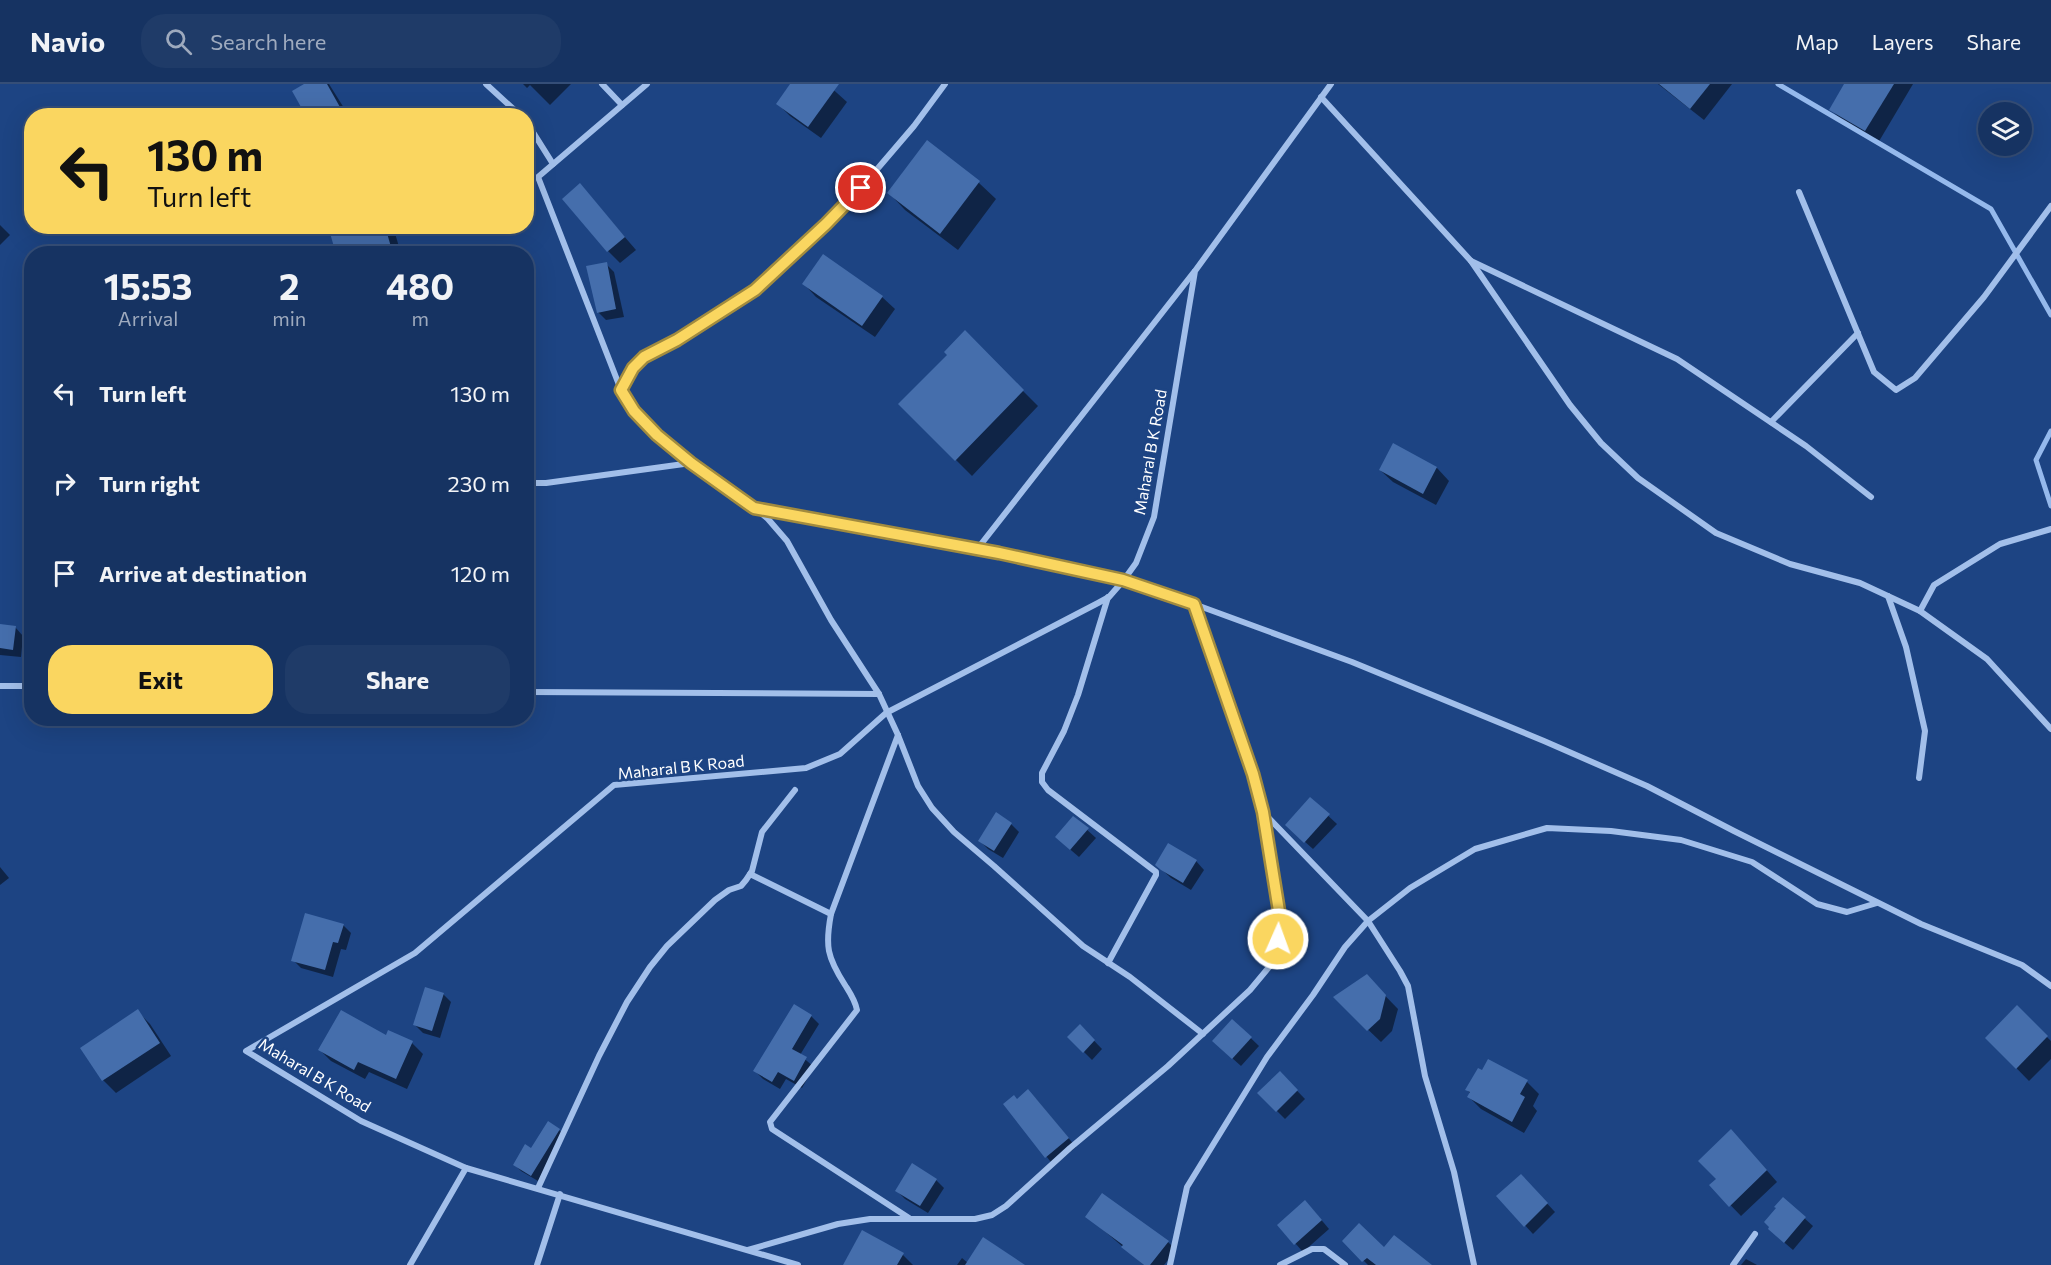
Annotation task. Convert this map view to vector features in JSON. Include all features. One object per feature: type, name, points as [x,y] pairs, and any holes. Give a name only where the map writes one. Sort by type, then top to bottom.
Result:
[{"type":"street","points":[[486,84],[512,108]]},
{"type":"street","points":[[602,84],[622,105]]},
{"type":"street","points":[[647,84],[538,177],[621,390],[634,411],[657,435],[691,463],[768,519],[787,541],[831,620],[879,694],[918,786],[932,808],[954,832],[1083,946],[1203,1034]]},
{"type":"street","points":[[621,390],[633,368],[644,357],[677,340],[755,290],[826,224],[869,179],[914,126],[945,84]]},
{"type":"street","name":"Maharal B K Road","points":[[798,1265],[466,1168],[361,1121],[246,1051],[415,953],[614,785],[806,768],[840,754],[886,713],[1109,597],[1136,563],[1154,517],[1195,271],[1331,84]]},
{"type":"street","points":[[1321,97],[1471,261],[1570,405],[1601,443],[1638,478],[1716,533],[1790,564],[1860,583],[1920,610],[1987,659],[2051,729]]},
{"type":"street","points":[[534,134],[553,164]]},
{"type":"street","points":[[1799,192],[1874,372],[1896,390],[1915,378],[1984,297],[2051,206]]},
{"type":"street","points":[[1471,261],[1677,359],[1806,446],[1871,497]]},
{"type":"street","points":[[978,548],[1195,271]]},
{"type":"street","points":[[1771,422],[1858,333]]},
{"type":"street","points":[[534,483],[691,463]]},
{"type":"street","points":[[754,508],[978,548],[1123,580],[1352,662],[1545,741],[1647,786],[1921,924],[2022,965],[2051,986]]},
{"type":"street","points":[[1920,610],[1934,585],[2000,544],[2050,529]]},
{"type":"street","points":[[1888,596],[1906,647],[1925,731],[1919,778]]},
{"type":"street","points":[[1108,963],[1156,872],[1048,790],[1042,782],[1042,773],[1064,730],[1078,695],[1109,597]]},
{"type":"street","points":[[748,1250],[838,1224],[870,1219],[975,1220],[992,1215],[1006,1206],[1070,1148],[1168,1066],[1250,990],[1270,966],[1278,939],[1279,911],[1263,812],[1253,774],[1194,604]]},
{"type":"street","points":[[0,686],[24,686]]},
{"type":"street","points":[[534,692],[879,694]]},
{"type":"street","points":[[898,735],[831,914],[826,938],[831,963],[855,1002],[857,1010],[773,1116],[771,1126],[772,1129],[910,1219]]},
{"type":"street","points":[[538,1188],[599,1056],[627,1002],[667,946],[715,900],[729,890],[741,886],[750,874],[762,832],[795,790]]},
{"type":"street","points":[[1263,812],[1368,921],[1408,986],[1425,1076],[1454,1172],[1474,1265]]},
{"type":"street","points":[[1170,1265],[1187,1187],[1267,1057],[1345,947],[1368,921],[1410,888],[1474,849],[1547,828],[1611,831],[1681,840],[1752,862],[1817,904],[1846,912],[1878,902]]},
{"type":"street","points":[[750,874],[831,914]]},
{"type":"street","points":[[410,1265],[466,1168]]},
{"type":"street","points":[[537,1265],[560,1194]]},
{"type":"street","points":[[1733,1265],[1755,1234]]},
{"type":"street","points":[[1280,1265],[1312,1249],[1324,1249],[1345,1265]]},
{"type":"building","points":[[304,84],[327,84],[340,108],[302,108],[292,91]]},
{"type":"building","points":[[790,84],[839,84],[808,127],[776,104]]},
{"type":"building","points":[[1659,84],[1710,84],[1690,109]]},
{"type":"building","points":[[1844,84],[1894,84],[1865,131],[1829,110]]},
{"type":"building","points":[[927,140],[980,181],[940,234],[887,193]]},
{"type":"building","points":[[580,183],[625,237],[607,252],[562,199]]},
{"type":"building","points":[[330,234],[387,234],[391,246],[334,246]]},
{"type":"building","points":[[823,254],[883,296],[862,326],[802,284]]},
{"type":"building","points":[[607,262],[616,309],[597,313],[586,266]]},
{"type":"building","points":[[965,330],[1024,390],[955,461],[898,404],[947,355],[944,352]]},
{"type":"building","points":[[1393,443],[1437,467],[1423,494],[1379,470]]},
{"type":"building","points":[[0,624],[16,626],[13,650],[0,648]]},
{"type":"building","points":[[1310,797],[1330,814],[1304,843],[1285,825]]},
{"type":"building","points":[[996,812],[1012,823],[994,851],[978,841]]},
{"type":"building","points":[[1073,816],[1089,828],[1070,850],[1055,837]]},
{"type":"building","points":[[1168,843],[1197,860],[1183,883],[1155,865]]},
{"type":"building","points":[[305,913],[344,924],[338,943],[333,942],[325,970],[291,961]]},
{"type":"building","points":[[1367,974],[1386,995],[1380,1019],[1367,1031],[1333,997]]},
{"type":"building","points":[[425,987],[444,993],[432,1031],[413,1025]]},
{"type":"building","points":[[794,1004],[812,1015],[792,1049],[807,1057],[794,1081],[778,1072],[772,1082],[753,1071]]},
{"type":"building","points":[[2017,1005],[2048,1036],[2016,1069],[1985,1038]]},
{"type":"building","points":[[138,1009],[160,1043],[102,1081],[80,1048]]},
{"type":"building","points":[[341,1010],[386,1035],[388,1030],[413,1041],[396,1079],[358,1062],[354,1070],[318,1050]]},
{"type":"building","points":[[1232,1019],[1252,1037],[1232,1059],[1212,1041]]},
{"type":"building","points":[[1080,1024],[1095,1040],[1083,1053],[1067,1037]]},
{"type":"building","points":[[1488,1059],[1528,1080],[1520,1094],[1525,1097],[1512,1122],[1467,1097],[1470,1092],[1465,1090],[1478,1068],[1482,1070]]},
{"type":"building","points":[[1280,1071],[1298,1090],[1276,1112],[1257,1093]]},
{"type":"building","points":[[1028,1089],[1069,1138],[1045,1158],[1003,1104],[1014,1095],[1017,1099]]},
{"type":"building","points":[[548,1121],[560,1129],[531,1176],[513,1165],[525,1144],[531,1148]]},
{"type":"building","points":[[1731,1129],[1767,1170],[1729,1207],[1709,1185],[1716,1179],[1698,1161]]},
{"type":"building","points":[[912,1163],[937,1179],[920,1206],[895,1191]]},
{"type":"building","points":[[1521,1174],[1548,1203],[1524,1227],[1496,1196]]},
{"type":"building","points":[[1102,1193],[1169,1241],[1150,1265],[1144,1265],[1121,1247],[1123,1245],[1085,1217]]},
{"type":"building","points":[[1783,1197],[1806,1217],[1784,1243],[1768,1229],[1769,1227],[1764,1222]]},
{"type":"building","points":[[1305,1200],[1322,1220],[1294,1245],[1277,1225]]},
{"type":"building","points":[[1359,1223],[1384,1247],[1394,1235],[1432,1265],[1376,1265],[1367,1258],[1362,1262],[1342,1241]]},
{"type":"building","points":[[862,1230],[904,1253],[897,1265],[843,1265]]},
{"type":"building","points":[[983,1237],[1025,1265],[965,1265]]},
{"type":"waterway","points":[[1778,84],[1991,209],[2051,315]]},
{"type":"waterway","points":[[2051,431],[2036,460],[2051,506]]},
{"type":"route","points":[[861,188],[755,290],[677,340],[644,357],[633,368],[621,390],[634,411],[657,435],[691,463],[742,497],[754,508],[978,548],[1123,580],[1194,604],[1253,774],[1263,812],[1279,911],[1278,939]]}]
